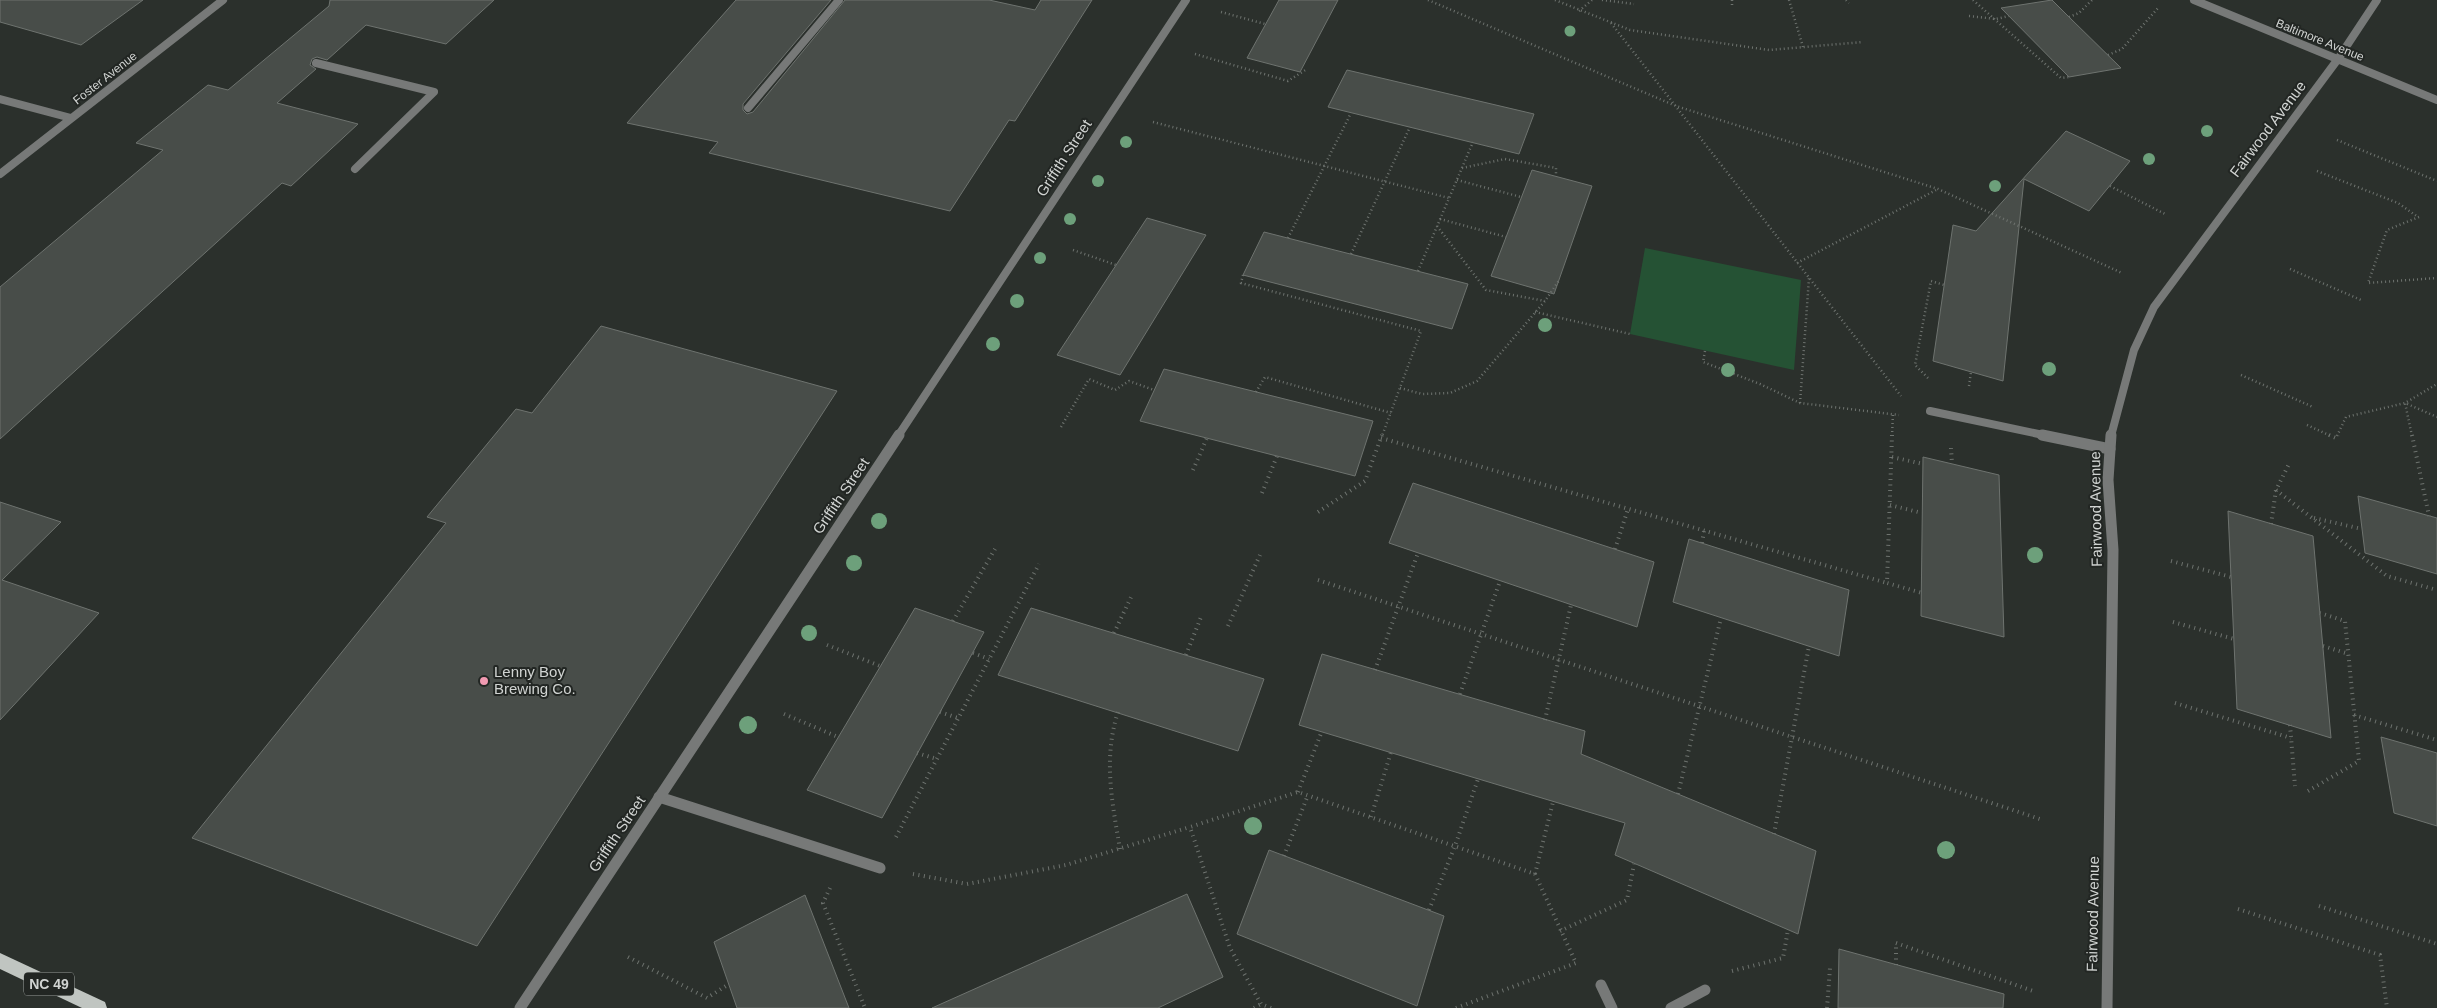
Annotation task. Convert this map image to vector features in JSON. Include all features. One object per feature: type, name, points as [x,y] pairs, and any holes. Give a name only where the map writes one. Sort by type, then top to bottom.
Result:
[{"type":"main road","name":"NC 49","points":[[0,961],[99,1008]]},
{"type":"street","name":"Foster Avenue","points":[[0,174],[223,0]]},
{"type":"street","points":[[748,108],[839,0]]},
{"type":"street","name":"Griffith Street","points":[[520,1008],[1186,0]]},
{"type":"street","name":"Baltimore Avenue","points":[[2194,0],[2437,100]]},
{"type":"street","name":"Fairwood Avenue","points":[[2107,1008],[2113,550],[2108,480],[2110,440],[2134,350],[2154,307],[2338,60],[2377,0]]},
{"type":"street","points":[[316,63],[434,92],[355,169]]},
{"type":"street","points":[[0,99],[71,118]]},
{"type":"street","points":[[1930,411],[2110,450]]},
{"type":"street","points":[[659,797],[880,868]]},
{"type":"street","points":[[1601,985],[1612,1008]]},
{"type":"street","points":[[1671,1008],[1705,990]]},
{"type":"path","points":[[1428,0],[1676,106],[1938,189],[2122,273]]},
{"type":"path","points":[[1554,0],[1630,30],[1769,50],[1863,42]]},
{"type":"path","points":[[1579,11],[1592,0]]},
{"type":"path","points":[[1602,0],[1634,4]]},
{"type":"path","points":[[1732,0],[1732,5]]},
{"type":"path","points":[[1789,0],[1803,47]]},
{"type":"path","points":[[1973,0],[2061,78],[2069,77]]},
{"type":"path","points":[[2069,17],[2080,14],[2092,0]]},
{"type":"path","points":[[2108,55],[2122,49],[2158,8]]},
{"type":"path","points":[[1221,12],[1265,24]]},
{"type":"path","points":[[1969,16],[1996,19],[2009,16]]},
{"type":"path","points":[[1611,23],[1898,395],[1930,411]]},
{"type":"path","points":[[1195,54],[1288,81],[1307,69]]},
{"type":"path","points":[[1288,238],[1351,113]]},
{"type":"path","points":[[1153,122],[1448,198]]},
{"type":"path","points":[[1351,254],[1410,127]]},
{"type":"path","points":[[2337,140],[2437,181]]},
{"type":"path","points":[[1418,271],[1473,142]]},
{"type":"path","points":[[1462,168],[1505,159],[1556,168],[1556,176]]},
{"type":"path","points":[[2318,171],[2398,203],[2419,217],[2387,230],[2368,283],[2437,278]]},
{"type":"path","points":[[1457,180],[1522,197]]},
{"type":"path","points":[[2110,186],[2166,214]]},
{"type":"path","points":[[1797,263],[1938,189]]},
{"type":"path","points":[[1440,219],[1506,237]]},
{"type":"path","points":[[1437,226],[1486,290],[1545,301]]},
{"type":"path","points":[[1073,250],[1116,265]]},
{"type":"path","points":[[2290,269],[2361,300]]},
{"type":"path","points":[[1244,275],[1241,283],[1421,331],[1365,481],[1318,512]]},
{"type":"path","points":[[1800,403],[1809,278]]},
{"type":"path","points":[[1400,388],[1422,394],[1450,393],[1476,381],[1545,301],[1560,279]]},
{"type":"path","points":[[1944,285],[1931,281],[1915,365],[1964,418]]},
{"type":"path","points":[[1535,312],[1630,334]]},
{"type":"path","points":[[1705,351],[1703,362],[1760,384],[1800,403],[1894,413],[1908,419],[1930,411]]},
{"type":"path","points":[[1964,418],[1971,372]]},
{"type":"path","points":[[2241,375],[2314,407]]},
{"type":"path","points":[[1256,392],[1264,377],[1391,413]]},
{"type":"path","points":[[1061,427],[1089,379],[1115,390],[1129,381],[1154,390]]},
{"type":"path","points":[[2307,425],[2336,438],[2346,417],[2405,403],[2437,384]]},
{"type":"path","points":[[2405,403],[2437,418]]},
{"type":"path","points":[[2405,403],[2429,516]]},
{"type":"path","points":[[1886,583],[1894,413]]},
{"type":"path","points":[[1193,470],[1207,438]]},
{"type":"path","points":[[1381,438],[1922,593]]},
{"type":"path","points":[[1262,494],[1277,456]]},
{"type":"path","points":[[1892,457],[1923,464]]},
{"type":"path","points":[[2271,524],[2276,490],[2290,464]]},
{"type":"path","points":[[2276,490],[2387,576],[2437,590]]},
{"type":"path","points":[[1890,505],[1922,513]]},
{"type":"path","points":[[1615,550],[1628,509]]},
{"type":"path","points":[[2311,517],[2362,529]]},
{"type":"path","points":[[1702,543],[1704,531]]},
{"type":"path","points":[[953,621],[995,549]]},
{"type":"path","points":[[1376,670],[1418,553]]},
{"type":"path","points":[[1228,626],[1260,555]]},
{"type":"path","points":[[2171,561],[2231,577]]},
{"type":"path","points":[[1039,564],[880,868],[967,884],[1066,865],[1298,792],[1535,874]]},
{"type":"path","points":[[1318,580],[2044,820]]},
{"type":"path","points":[[1460,694],[1500,581]]},
{"type":"path","points":[[1114,633],[1132,595]]},
{"type":"path","points":[[1545,720],[1571,605]]},
{"type":"path","points":[[2308,791],[2359,761],[2345,621],[2320,613]]},
{"type":"path","points":[[1186,655],[1201,617]]},
{"type":"path","points":[[1678,794],[1721,618]]},
{"type":"path","points":[[2173,622],[2234,639]]},
{"type":"path","points":[[827,645],[880,666]]},
{"type":"path","points":[[1774,834],[1809,646]]},
{"type":"path","points":[[2323,646],[2349,654]]},
{"type":"path","points":[[973,653],[989,659]]},
{"type":"path","points":[[2176,703],[2291,738]]},
{"type":"path","points":[[940,712],[958,718]]},
{"type":"path","points":[[1118,712],[1112,727],[1108,767],[1120,849]]},
{"type":"path","points":[[784,714],[838,737]]},
{"type":"path","points":[[2354,715],[2437,740]]},
{"type":"path","points":[[2290,725],[2295,786]]},
{"type":"path","points":[[1298,792],[1322,732]]},
{"type":"path","points":[[1371,817],[1391,752]]},
{"type":"path","points":[[917,753],[937,759]]},
{"type":"path","points":[[1429,910],[1455,846],[1478,778]]},
{"type":"path","points":[[1284,856],[1308,795]]},
{"type":"path","points":[[1553,802],[1535,874],[1575,961],[1601,985]]},
{"type":"path","points":[[1190,827],[1230,948],[1261,1004],[1271,1008]]},
{"type":"path","points":[[845,856],[823,903],[865,1008]]},
{"type":"path","points":[[1560,931],[1627,900],[1634,864]]},
{"type":"path","points":[[2319,906],[2437,944]]},
{"type":"path","points":[[2238,909],[2380,955],[2386,1008]]},
{"type":"path","points":[[1705,990],[1710,976],[1783,958],[1788,930]]},
{"type":"path","points":[[1896,965],[1896,943],[2036,992]]},
{"type":"path","points":[[628,957],[707,998],[729,984]]},
{"type":"path","points":[[1456,1008],[1575,961]]},
{"type":"path","points":[[1827,1008],[1830,968]]},
{"type":"path","points":[[1254,1008],[1261,1004]]},
{"type":"green space","points":[[1645,248],[1801,280],[1794,370],[1630,334]]},
{"type":"building","points":[[0,0],[143,0],[81,45],[0,22]]},
{"type":"building","points":[[330,0],[494,0],[446,44],[366,25],[327,60],[317,57],[312,59],[310,65],[316,69],[277,103],[358,124],[291,186],[282,183],[0,439],[0,287],[163,150],[136,143],[208,85],[228,90],[329,6]]},
{"type":"building","points":[[736,0],[831,0],[743,104],[743,110],[747,114],[753,112],[845,0],[989,0],[1035,10],[1041,0],[1092,0],[1015,121],[1009,120],[950,211],[709,153],[718,142],[627,123]]},
{"type":"building","points":[[1279,0],[1338,0],[1300,72],[1247,58]]},
{"type":"building","points":[[2052,0],[2121,68],[2069,77],[2001,8]]},
{"type":"building","points":[[1347,70],[1534,114],[1519,154],[1328,107]]},
{"type":"building","points":[[2066,131],[2130,161],[2089,211],[2024,179],[2003,381],[1933,361],[1953,225],[1976,231]]},
{"type":"building","points":[[1532,170],[1592,186],[1554,294],[1491,276]]},
{"type":"building","points":[[1147,218],[1206,235],[1120,375],[1057,355]]},
{"type":"building","points":[[1264,232],[1468,284],[1452,329],[1243,275]]},
{"type":"building","name":"Lenny Boy Brewing Co.","points":[[601,326],[837,391],[477,946],[192,838],[446,523],[427,517],[516,409],[532,413]]},
{"type":"building","points":[[1164,369],[1373,421],[1355,476],[1140,421]]},
{"type":"building","points":[[1923,457],[1999,475],[2004,637],[1921,616]]},
{"type":"building","points":[[1413,483],[1654,562],[1637,627],[1389,543]]},
{"type":"building","points":[[2358,496],[2437,518],[2437,574],[2365,553]]},
{"type":"building","points":[[0,502],[61,522],[2,580],[99,613],[0,720]]},
{"type":"building","points":[[2228,511],[2313,536],[2331,738],[2237,709]]},
{"type":"building","points":[[1689,539],[1849,590],[1839,656],[1673,602]]},
{"type":"building","points":[[915,608],[984,632],[882,818],[807,790]]},
{"type":"building","points":[[1031,608],[1264,679],[1238,751],[998,675]]},
{"type":"building","points":[[1322,654],[1585,731],[1581,754],[1816,851],[1798,934],[1615,855],[1625,823],[1299,725]]},
{"type":"building","points":[[2381,737],[2437,753],[2437,826],[2394,813]]},
{"type":"building","points":[[1269,850],[1444,916],[1417,1006],[1237,934]]},
{"type":"building","points":[[1187,894],[1223,977],[1158,1008],[932,1008]]},
{"type":"building","points":[[805,895],[849,1008],[737,1008],[714,942]]},
{"type":"building","points":[[1839,949],[2004,994],[2003,1008],[1838,1008]]},
{"type":"place","name":"Lenny Boy Brewing Co.","points":[[484,681]]}]
